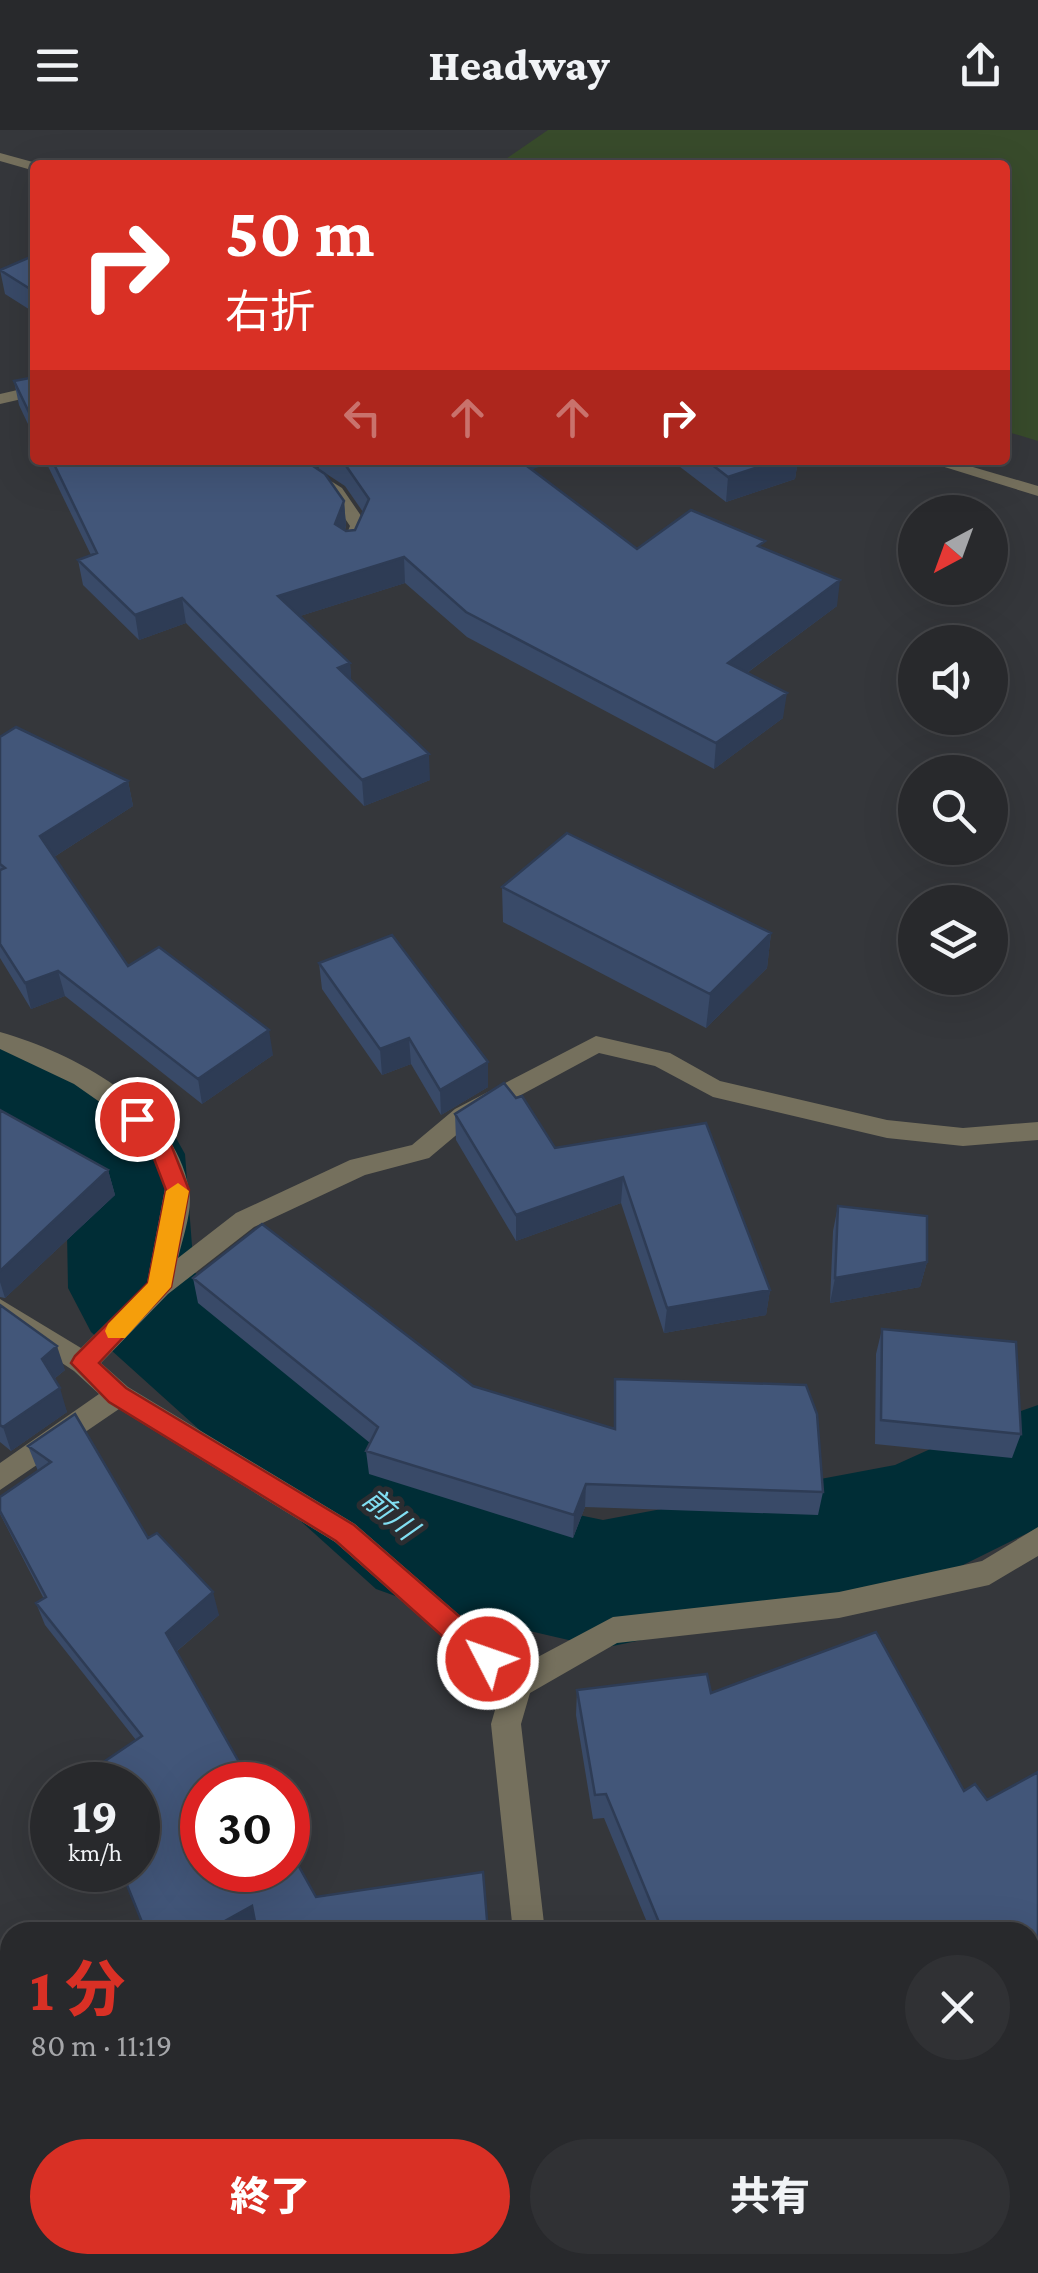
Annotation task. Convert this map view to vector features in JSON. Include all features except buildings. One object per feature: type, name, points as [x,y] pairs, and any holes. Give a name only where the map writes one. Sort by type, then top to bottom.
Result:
[{"type":"street","points":[[0,156],[30,165]]},
{"type":"street","points":[[0,399],[30,391]]},
{"type":"street","points":[[306,465],[307,472],[336,492],[359,526],[350,548]]},
{"type":"street","points":[[947,465],[1038,491]]},
{"type":"street","points":[[0,1040],[41,1056],[116,1099],[158,1138],[178,1190],[159,1287]]},
{"type":"street","points":[[83,1363],[159,1287],[245,1220],[359,1167],[420,1152],[464,1115],[596,1044],[662,1058],[714,1088],[887,1129],[963,1137],[1038,1131]]},
{"type":"street","points":[[0,1308],[83,1363],[118,1395],[345,1533],[517,1684]]},
{"type":"street","points":[[0,1478],[118,1395]]},
{"type":"street","points":[[528,1922],[506,1724],[517,1684],[613,1630],[840,1604],[988,1572],[1038,1540]]},
{"type":"green space","points":[[548,130],[1038,130],[1038,441],[1010,433],[1010,160],[504,160]]},
{"type":"waterway","name":"前川","points":[[0,1078],[125,1154],[132,1288],[136,1296],[426,1545],[603,1584],[912,1523],[1038,1463]]},
{"type":"slow traffic","points":[[117,1331],[159,1287],[178,1191]]},
{"type":"route","points":[[137,1119],[158,1138],[178,1190],[159,1287],[83,1363],[118,1395],[345,1533],[488,1659]]}]
